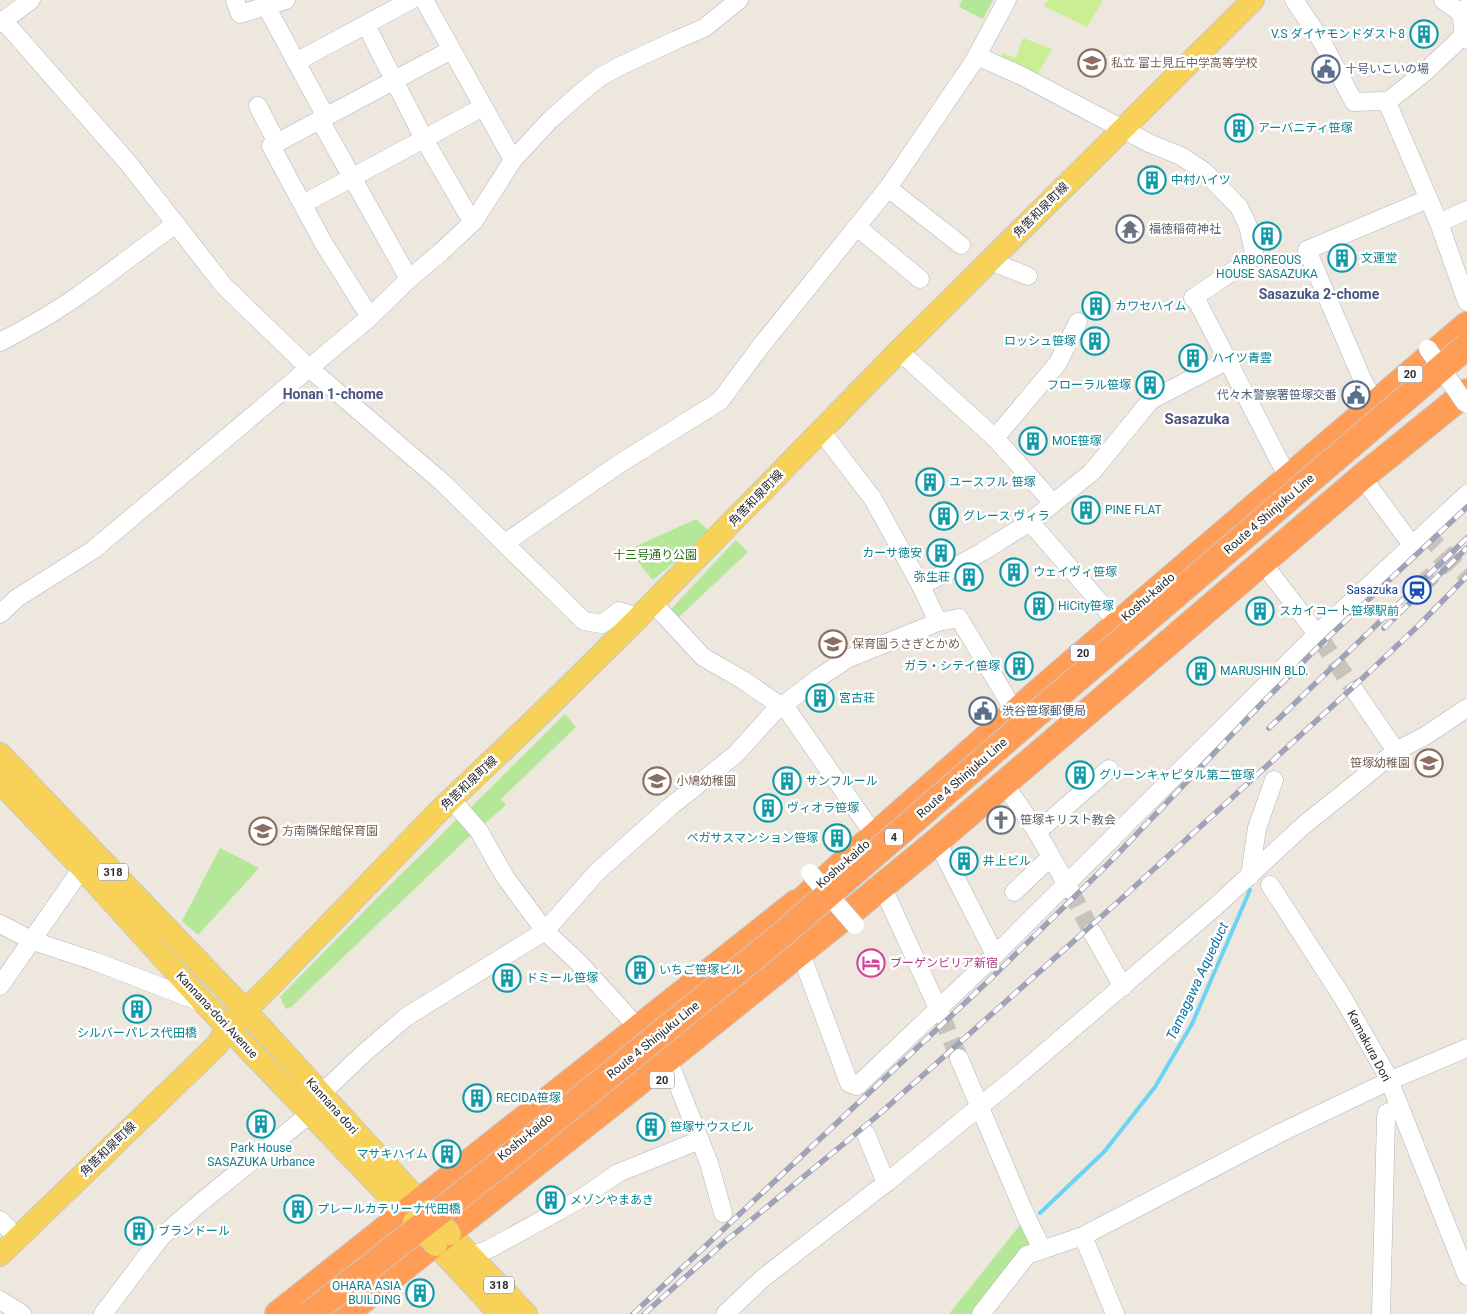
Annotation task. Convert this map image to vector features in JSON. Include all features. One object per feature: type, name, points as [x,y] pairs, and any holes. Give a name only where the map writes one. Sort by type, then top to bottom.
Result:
[{"type":"highway","name":"Koshu-kaido","points":[[303,1314],[437,1208],[721,977],[813,880],[875,836],[1118,623],[1467,325]]},
{"type":"highway","name":"Koshu-kaido","points":[[1376,404],[1467,333]]},
{"type":"highway","name":"Route 4 Shinjuku Line","points":[[310,1314],[504,1161],[779,937],[1467,346]]},
{"type":"highway","name":"Route 4 Shinjuku Line","points":[[335,1314],[685,1035],[789,949],[1467,368]]},
{"type":"highway","name":"20","points":[[367,1314],[672,1072],[804,962],[856,916],[882,886],[1362,477],[1466,393]]},
{"type":"highway","points":[[278,1314],[417,1212],[640,1029],[813,880]]},
{"type":"highway","name":"20","points":[[345,1314],[622,1096],[856,916]]},
{"type":"main road","name":"角筈和泉町線","points":[[0,1255],[229,1038],[451,799],[544,711],[646,610],[899,351],[1253,0]]},
{"type":"main road","name":"Kannana-dori Avenue","points":[[0,754],[226,991],[255,1011]]},
{"type":"main road","name":"Kannana-dori Avenue","points":[[0,782],[82,868],[205,1004],[229,1038],[316,1103],[417,1212],[452,1246]]},
{"type":"main road","name":"Kannana dori","points":[[255,1011],[316,1103]]},
{"type":"main road","name":"318","points":[[452,1246],[500,1314]]},
{"type":"main road","name":"318","points":[[452,1246],[526,1314]]},
{"type":"street","points":[[31,0],[2,22],[129,164],[224,286],[309,368],[442,482],[584,622],[602,624],[619,612],[646,610],[703,657],[743,680],[788,711],[875,836]]},
{"type":"street","points":[[235,0],[240,14],[286,0]]},
{"type":"street","points":[[296,62],[411,0]]},
{"type":"street","points":[[424,0],[513,160]]},
{"type":"street","points":[[505,543],[619,464],[720,402],[764,342],[888,188],[932,126],[977,56],[1008,0]]},
{"type":"street","points":[[1294,0],[1321,40],[1354,102],[1387,102],[1465,38],[1464,11],[1444,0]]},
{"type":"street","points":[[0,614],[17,598],[93,550],[370,316],[474,220],[513,160],[550,120],[600,77],[644,54],[704,28],[732,3]]},
{"type":"street","points":[[266,6],[296,62],[352,178],[409,279]]},
{"type":"street","points":[[366,25],[424,139],[467,213],[474,220]]},
{"type":"street","points":[[370,316],[324,244],[271,146],[451,50]]},
{"type":"street","points":[[977,56],[1020,75],[1122,130],[1181,156],[1205,172],[1239,207],[1248,226],[1255,256],[1194,298],[1283,468],[1290,477]]},
{"type":"street","points":[[1387,102],[1439,224],[1467,302]]},
{"type":"street","points":[[258,106],[277,144]]},
{"type":"street","points":[[303,204],[483,107]]},
{"type":"street","points":[[888,188],[961,245]]},
{"type":"street","points":[[1376,404],[1359,373],[1307,250],[1428,199]]},
{"type":"street","points":[[1439,224],[1467,210]]},
{"type":"street","points":[[0,342],[37,322],[78,296],[176,224]]},
{"type":"street","points":[[857,227],[920,279]]},
{"type":"street","points":[[990,261],[1028,276]]},
{"type":"street","points":[[995,438],[1056,366],[1078,322]]},
{"type":"street","points":[[1428,350],[1466,393]]},
{"type":"street","points":[[899,351],[995,438],[1053,503]]},
{"type":"street","points":[[921,586],[1030,522],[1092,472],[1151,400],[1228,360]]},
{"type":"street","points":[[822,431],[873,499],[921,586],[938,622]]},
{"type":"street","points":[[1362,477],[1412,545]]},
{"type":"street","points":[[804,962],[849,1083],[857,1086],[940,1012],[995,955],[1068,887],[1319,636],[1467,494]]},
{"type":"street","points":[[1030,522],[1118,623]]},
{"type":"street","points":[[1262,562],[1319,636]]},
{"type":"street","points":[[103,1314],[161,1238],[316,1103],[363,1054],[406,1017],[545,931],[597,872],[652,822],[736,754],[773,713],[847,659],[938,622],[960,618],[1015,712]]},
{"type":"street","points":[[1355,691],[1396,751]]},
{"type":"street","points":[[725,1314],[762,1278],[886,1183],[980,1107],[1123,987],[1312,820],[1396,751],[1425,736],[1467,708]]},
{"type":"street","points":[[1037,832],[1109,769]]},
{"type":"street","points":[[1250,876],[1258,828],[1274,780]]},
{"type":"street","points":[[1004,783],[1037,832],[1068,887]]},
{"type":"street","points":[[451,799],[479,831],[505,877],[545,931],[580,964],[640,1029]]},
{"type":"street","points":[[1258,828],[1274,855]]},
{"type":"street","points":[[937,841],[995,955]]},
{"type":"street","points":[[1014,892],[1051,857]]},
{"type":"street","points":[[0,986],[82,868]]},
{"type":"street","points":[[813,880],[856,916]]},
{"type":"street","name":"Kamakura Dori","points":[[1270,884],[1343,998],[1389,1080],[1467,1276]]},
{"type":"street","points":[[882,886],[940,1012]]},
{"type":"street","points":[[0,924],[33,941],[94,961],[205,1004]]},
{"type":"street","points":[[1092,932],[1123,987]]},
{"type":"street","points":[[981,1314],[1027,1255],[1039,1243],[1084,1236],[1276,1135],[1389,1080],[1467,1048]]},
{"type":"street","points":[[959,1058],[1039,1243]]},
{"type":"street","points":[[672,1072],[709,1163],[723,1213]]},
{"type":"street","points":[[1381,1314],[1386,1118],[1387,1113],[1399,1108]]},
{"type":"street","points":[[866,1134],[886,1183]]},
{"type":"street","points":[[452,1246],[491,1248],[582,1198],[618,1173],[700,1140]]},
{"type":"street","points":[[0,1220],[17,1238]]},
{"type":"street","points":[[1084,1236],[1115,1314]]},
{"type":"street","points":[[1,1303],[22,1314]]},
{"type":"green space","points":[[962,0],[993,0],[983,19],[959,7]]},
{"type":"green space","points":[[1048,0],[1103,0],[1087,27],[1044,6]]},
{"type":"green space","points":[[1023,38],[1052,49],[1037,75],[999,60],[1003,53],[1016,58]]},
{"type":"green space","name":"十三号通り公園","points":[[696,519],[710,532],[653,580],[628,550]]},
{"type":"green space","name":"十三号通り公園","points":[[736,540],[748,552],[678,618],[671,609]]},
{"type":"green space","points":[[565,714],[576,727],[501,799],[506,805],[481,827],[467,811]]},
{"type":"green space","points":[[457,819],[473,833],[291,1007],[286,1009],[280,997]]},
{"type":"green space","points":[[220,848],[259,868],[198,935],[182,921]]},
{"type":"green space","points":[[1024,1220],[1034,1243],[975,1314],[949,1314]]},
{"type":"waterway","name":"Tamagawa Aqueduct","points":[[1040,1213],[1104,1152],[1155,1087],[1192,1024],[1250,890]]},
{"type":"tunnel","points":[[1425,533],[1467,576]]},
{"type":"tunnel","points":[[1420,587],[1450,558]]},
{"type":"tunnel","points":[[1320,638],[1355,691]]},
{"type":"tunnel","points":[[1070,890],[1092,932]]},
{"type":"tunnel","points":[[941,1015],[959,1058]]},
{"type":"railway","points":[[633,1314],[983,986],[1110,862],[1321,644],[1467,507]]},
{"type":"railway","points":[[1269,728],[1467,538]]},
{"type":"railway","points":[[1384,628],[1467,548]]},
{"type":"railway","points":[[644,1314],[727,1240],[876,1117],[1120,900],[1350,690],[1418,626],[1467,576]]},
{"type":"place","name":"V.S ダイヤモンドダスト8","points":[[1424,34]]},
{"type":"place","name":"私立 富士見丘中学高等学校","points":[[1092,63]]},
{"type":"place","name":"十号いこいの場","points":[[1326,69]]},
{"type":"place","name":"アーバニティ笹塚","points":[[1239,128]]},
{"type":"place","name":"中村ハイツ","points":[[1152,180]]},
{"type":"place","name":"福徳稲荷神社","points":[[1130,229]]},
{"type":"place","name":"ARBOREOUS HOUSE SASAZUKA","points":[[1267,236]]},
{"type":"place","name":"文運堂","points":[[1342,258]]},
{"type":"place","name":"カワセハイム","points":[[1096,306]]},
{"type":"place","name":"ロッシュ笹塚","points":[[1095,341]]},
{"type":"place","name":"ハイツ青雲","points":[[1193,358]]},
{"type":"place","name":"フローラル笹塚","points":[[1150,385]]},
{"type":"place","name":"代々木警察署笹塚交番","points":[[1356,395]]},
{"type":"place","name":"MOE笹塚","points":[[1033,441]]},
{"type":"place","name":"ユースフル 笹塚","points":[[930,482]]},
{"type":"place","name":"PINE FLAT","points":[[1086,510]]},
{"type":"place","name":"グレース ヴィラ","points":[[944,516]]},
{"type":"place","name":"カーサ徳安","points":[[941,553]]},
{"type":"place","name":"ウェイヴィ笹塚","points":[[1014,572]]},
{"type":"place","name":"弥生荘","points":[[969,577]]},
{"type":"place","name":"Sasazuka","points":[[1417,590]]},
{"type":"place","name":"HiCity笹塚","points":[[1039,606]]},
{"type":"place","name":"スカイコート笹塚駅前","points":[[1260,611]]},
{"type":"place","name":"保育園うさぎとかめ","points":[[833,644]]},
{"type":"place","name":"ガラ・シテイ笹塚","points":[[1019,666]]},
{"type":"place","name":"MARUSHIN BLD.","points":[[1201,671]]},
{"type":"place","name":"宮古荘","points":[[820,698]]},
{"type":"place","name":"渋谷笹塚郵便局","points":[[983,711]]},
{"type":"place","name":"笹塚幼稚園","points":[[1429,763]]},
{"type":"place","name":"グリーンキャピタル第二笹塚","points":[[1080,775]]},
{"type":"place","name":"小鳩幼稚園","points":[[657,781]]},
{"type":"place","name":"サンフルール","points":[[787,781]]},
{"type":"place","name":"ヴィオラ笹塚","points":[[768,808]]},
{"type":"place","name":"笹塚キリスト教会","points":[[1001,820]]},
{"type":"place","name":"方南隣保館保育園","points":[[263,831]]},
{"type":"place","name":"ペガサスマンション笹塚","points":[[837,838]]},
{"type":"place","name":"井上ビル","points":[[964,861]]},
{"type":"place","name":"ブーゲンビリア新宿","points":[[871,963]]},
{"type":"place","name":"いちご笹塚ビル","points":[[640,970]]},
{"type":"place","name":"ドミール笹塚","points":[[507,978]]},
{"type":"place","name":"シルバーパレス代田橋","points":[[137,1009]]},
{"type":"place","name":"RECIDA笹塚","points":[[477,1098]]},
{"type":"place","name":"Park House SASAZUKA Urbance","points":[[261,1124]]},
{"type":"place","name":"笹塚サウスビル","points":[[651,1127]]},
{"type":"place","name":"マサキハイム","points":[[447,1154]]},
{"type":"place","name":"メゾンやまあき","points":[[551,1200]]},
{"type":"place","name":"プレールカテリーナ代田橋","points":[[298,1209]]},
{"type":"place","name":"ブランドール","points":[[139,1231]]},
{"type":"place","name":"OHARA ASIA BUILDING","points":[[420,1293]]},
{"type":"district","name":"Sasazuka 2-chome","points":[[1319,294]]},
{"type":"district","name":"Honan 1-chome","points":[[333,394]]},
{"type":"district","name":"Sasazuka","points":[[1197,419]]}]
